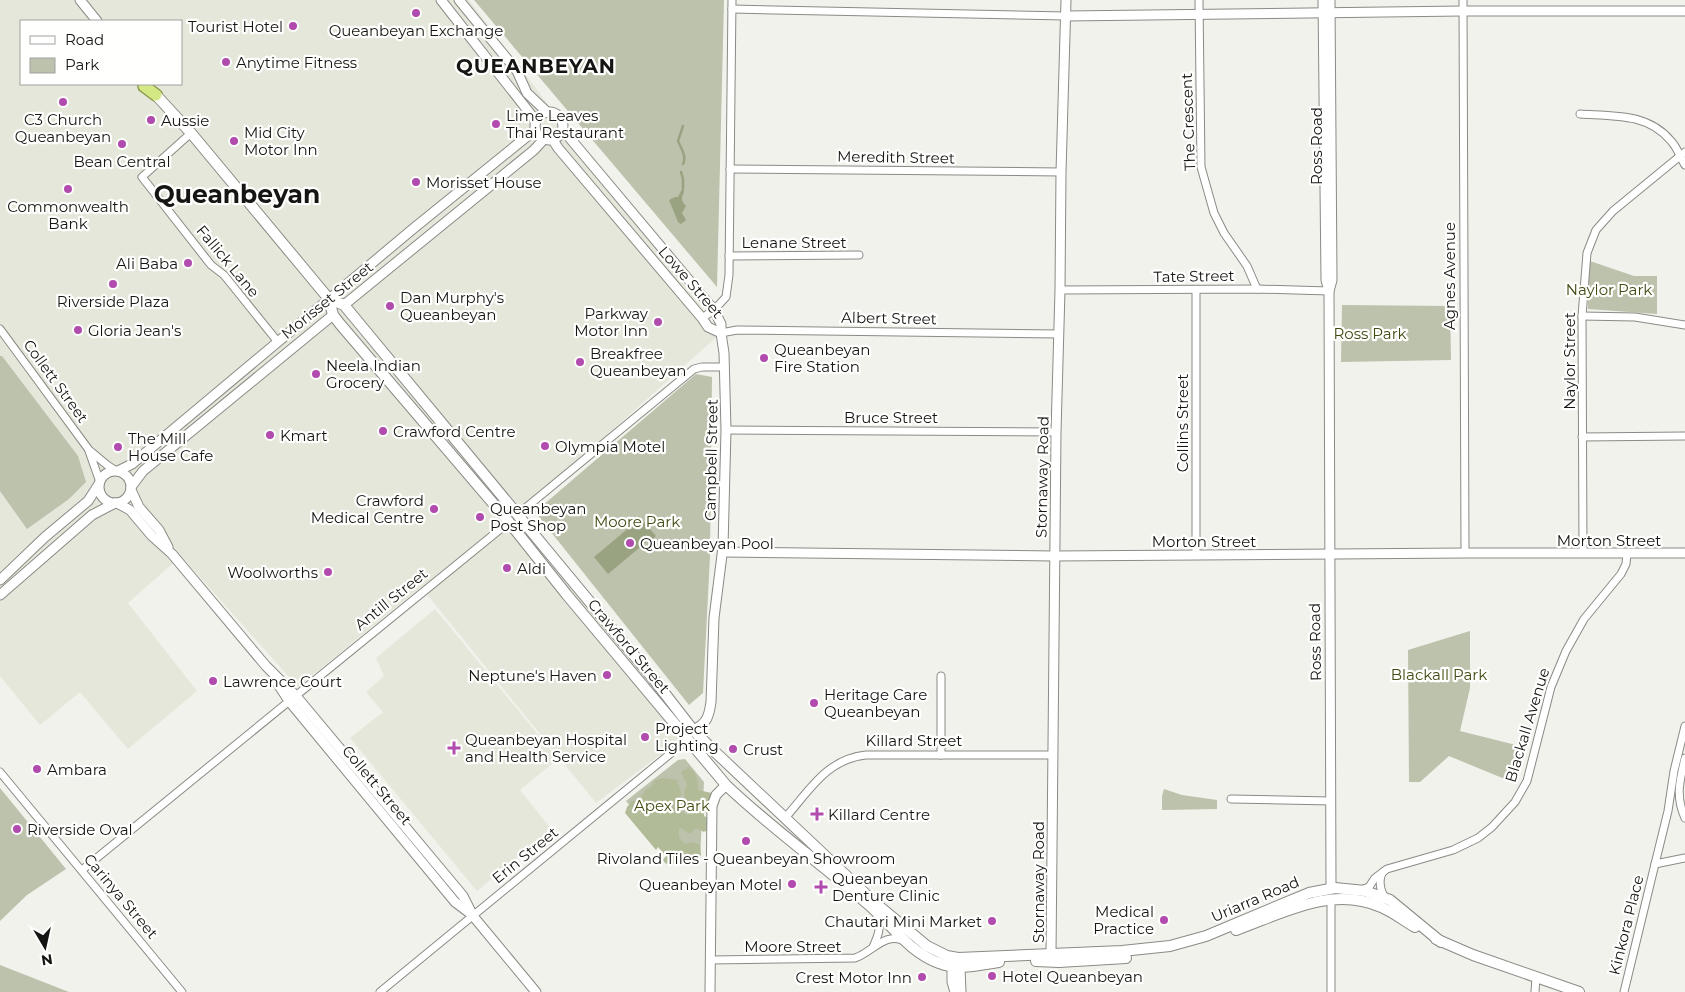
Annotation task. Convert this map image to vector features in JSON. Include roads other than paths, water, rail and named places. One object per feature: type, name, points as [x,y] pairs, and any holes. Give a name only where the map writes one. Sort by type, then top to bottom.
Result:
[{"type":"main road","name":"Crawford Street","points":[[149,86],[191,133],[329,298],[344,305],[694,730],[731,768],[873,901],[918,940],[956,964]]},
{"type":"main road","name":"Crawford Street","points":[[329,298],[333,315],[508,522],[726,786],[870,906],[906,943],[926,958],[943,965],[956,964]]},
{"type":"main road","name":"Morisset Street","points":[[333,315],[344,305]]},
{"type":"main road","name":"Antill Street","points":[[508,522],[517,514]]},
{"type":"main road","points":[[688,740],[694,730]]},
{"type":"main road","name":"Killard Street","points":[[776,829],[785,818]]},
{"type":"main road","name":"Uriarra Road","points":[[956,964],[1057,954],[1140,950],[1178,944],[1206,936],[1309,893],[1331,888],[1359,890],[1388,899],[1441,942]]},
{"type":"main road","name":"Ross Road","points":[[1331,888],[1331,899]]},
{"type":"main road","name":"Uriarra Road","points":[[1057,954],[1108,959],[1173,951],[1200,943],[1304,904],[1331,899],[1356,899],[1379,906],[1441,942],[1579,992]]},
{"type":"street","points":[[80,0],[96,20]]},
{"type":"street","points":[[441,0],[536,126],[539,136],[549,139],[560,135],[563,130],[563,121],[552,112],[547,112],[540,115],[536,126]]},
{"type":"street","points":[[459,0],[517,71],[527,92],[547,112]]},
{"type":"street","points":[[702,318],[714,310],[726,297],[729,256],[732,0]]},
{"type":"street","name":"Stornaway Road","points":[[1057,954],[1050,889],[1056,432],[1066,0]]},
{"type":"street","name":"The Crescent","points":[[1199,0],[1201,166],[1214,213],[1224,233],[1247,266],[1257,289]]},
{"type":"street","name":"Ross Road","points":[[1323,0],[1327,12]]},
{"type":"street","name":"Ross Road","points":[[1330,0],[1327,12],[1332,280],[1329,291],[1331,888]]},
{"type":"street","name":"Agnes Avenue","points":[[1463,0],[1465,553]]},
{"type":"street","points":[[732,9],[1066,16],[1327,12],[1685,11]]},
{"type":"street","points":[[1580,114],[1631,117],[1652,124],[1672,141],[1682,154],[1685,165]]},
{"type":"street","name":"Morisset Street","points":[[117,471],[132,464],[536,126]]},
{"type":"street","name":"Lowe Street","points":[[549,139],[578,170],[708,327],[721,333],[722,324],[714,310],[563,130]]},
{"type":"street","name":"Fallick Lane","points":[[191,133],[142,177],[211,265],[224,276],[278,342]]},
{"type":"street","name":"Morisset Street","points":[[344,305],[549,139]]},
{"type":"street","name":"Naylor Street","points":[[1583,554],[1582,316],[1587,253],[1596,230],[1613,211],[1682,154]]},
{"type":"street","name":"Meredith Street","points":[[730,169],[1061,172]]},
{"type":"street","name":"Lenane Street","points":[[729,256],[859,255]]},
{"type":"street","name":"Tate Street","points":[[1060,290],[1196,291],[1257,289],[1329,291]]},
{"type":"street","name":"Collins Street","points":[[1196,291],[1196,554]]},
{"type":"street","name":"Morisset Street","points":[[131,489],[143,472],[333,315]]},
{"type":"street","points":[[1582,316],[1635,317],[1685,325]]},
{"type":"street","name":"Collett Street","points":[[0,329],[89,450],[117,471]]},
{"type":"street","name":"Albert Street","points":[[721,333],[738,330],[1058,334]]},
{"type":"street","name":"Campbell Street","points":[[694,730],[703,725],[710,711],[714,618],[723,552],[726,430],[725,367],[721,333]]},
{"type":"street","name":"Antill Street","points":[[517,514],[694,369],[725,367]]},
{"type":"street","name":"Bruce Street","points":[[726,430],[1056,432]]},
{"type":"street","points":[[1582,437],[1685,436]]},
{"type":"street","name":"Collett Street","points":[[89,450],[100,483]]},
{"type":"street","points":[[0,580],[45,537],[88,502],[106,474],[117,471],[127,476],[131,482],[131,489],[125,499],[92,515],[0,595]]},
{"type":"street","points":[[100,483],[99,490],[104,498],[109,502],[116,503]]},
{"type":"street","name":"Collett Street","points":[[131,489],[138,507],[159,530],[172,554]]},
{"type":"street","name":"Collett Street","points":[[116,503],[130,510],[152,536],[172,554],[463,896],[473,916],[536,992]]},
{"type":"street","name":"Antill Street","points":[[82,870],[508,522]]},
{"type":"street","name":"Morton Street","points":[[723,552],[1054,556],[1685,553]]},
{"type":"street","name":"Blackall Avenue","points":[[1359,890],[1369,887],[1374,878],[1383,871],[1453,850],[1469,843],[1492,827],[1515,802],[1527,780],[1551,687],[1566,651],[1584,619],[1621,574],[1626,564],[1627,553]]},
{"type":"street","points":[[11,586],[12,575],[19,562]]},
{"type":"street","points":[[941,676],[941,755]]},
{"type":"street","name":"Kinkora Place","points":[[1624,992],[1668,812],[1672,781],[1685,726]]},
{"type":"street","name":"Erin Street","points":[[380,992],[688,740]]},
{"type":"street","name":"Killard Street","points":[[785,818],[823,774],[842,760],[854,756],[1053,755]]},
{"type":"street","name":"Kinkora Place","points":[[1685,758],[1679,796],[1679,803],[1685,818]]},
{"type":"street","name":"Carinya Street","points":[[0,772],[182,992]]},
{"type":"street","points":[[710,992],[712,806],[716,795],[726,786]]},
{"type":"street","name":"Kinkora Place","points":[[1668,812],[1679,796]]},
{"type":"street","points":[[1230,799],[1331,801]]},
{"type":"street","name":"Kinkora Place","points":[[1655,864],[1684,858]]},
{"type":"street","points":[[1383,871],[1381,887],[1383,895],[1388,899]]},
{"type":"street","name":"Ross Road","points":[[1331,899],[1331,992]]},
{"type":"street","points":[[870,906],[877,916],[880,925],[873,948]]},
{"type":"street","name":"Moore Street","points":[[711,960],[855,958],[869,952],[881,942],[892,938],[899,938],[906,943]]},
{"type":"street","points":[[955,992],[952,982],[956,964]]},
{"type":"street","points":[[956,964],[961,992]]},
{"type":"street","points":[[1536,977],[1536,992]]},
{"type":"waterway","points":[[683,126],[678,141],[684,155],[683,164]]},
{"type":"waterway","points":[[681,172],[683,188]]},
{"type":"place","name":"Queanbeyan Exchange","points":[[416,13]]},
{"type":"place","name":"Tourist Hotel","points":[[293,26]]},
{"type":"place","name":"Anytime Fitness","points":[[226,62]]},
{"type":"place","name":"C3 Church Queanbeyan","points":[[63,102]]},
{"type":"place","name":"Aussie","points":[[151,120]]},
{"type":"place","name":"Lime Leaves Thai Restaurant","points":[[496,124]]},
{"type":"place","name":"Mid City Motor Inn","points":[[234,141]]},
{"type":"place","name":"Bean Central","points":[[122,144]]},
{"type":"place","name":"Morisset House","points":[[416,182]]},
{"type":"place","name":"Commonwealth Bank","points":[[68,189]]},
{"type":"place","name":"Ali Baba","points":[[188,263]]},
{"type":"place","name":"Riverside Plaza","points":[[113,284]]},
{"type":"place","name":"Dan Murphy's Queanbeyan","points":[[390,306]]},
{"type":"place","name":"Parkway Motor Inn","points":[[658,322]]},
{"type":"place","name":"Gloria Jean's","points":[[78,330]]},
{"type":"place","name":"Queanbeyan Fire Station","points":[[764,358]]},
{"type":"place","name":"Breakfree Queanbeyan","points":[[580,362]]},
{"type":"place","name":"Neela Indian Grocery","points":[[316,374]]},
{"type":"place","name":"Crawford Centre","points":[[383,431]]},
{"type":"place","name":"Kmart","points":[[270,435]]},
{"type":"place","name":"Olympia Motel","points":[[545,446]]},
{"type":"place","name":"The Mill House Cafe","points":[[118,447]]},
{"type":"place","name":"Crawford Medical Centre","points":[[434,509]]},
{"type":"place","name":"Queanbeyan Post Shop","points":[[480,517]]},
{"type":"place","name":"Queanbeyan Pool","points":[[630,543]]},
{"type":"place","name":"Aldi","points":[[507,568]]},
{"type":"place","name":"Woolworths","points":[[328,572]]},
{"type":"place","name":"Neptune's Haven","points":[[607,675]]},
{"type":"place","name":"Lawrence Court","points":[[213,681]]},
{"type":"place","name":"Heritage Care Queanbeyan","points":[[814,703]]},
{"type":"place","name":"Project Lighting","points":[[645,737]]},
{"type":"place","name":"Queanbeyan Hospital and Health Service","points":[[454,748]]},
{"type":"place","name":"Crust","points":[[733,749]]},
{"type":"place","name":"Ambara","points":[[37,769]]},
{"type":"place","name":"Killard Centre","points":[[817,814]]},
{"type":"place","name":"Riverside Oval","points":[[17,829]]},
{"type":"place","name":"Rivoland Tiles - Queanbeyan Showroom","points":[[746,841]]},
{"type":"place","name":"Queanbeyan Motel","points":[[792,884]]},
{"type":"place","name":"Queanbeyan Denture Clinic","points":[[821,887]]},
{"type":"place","name":"Medical Practice","points":[[1164,920]]},
{"type":"place","name":"Chautari Mini Market","points":[[992,921]]},
{"type":"place","name":"Hotel Queanbeyan","points":[[992,976]]},
{"type":"place","name":"Crest Motor Inn","points":[[922,977]]},
{"type":"district","name":"QUEANBEYAN","points":[[536,66]]},
{"type":"district","name":"Queanbeyan","points":[[237,194]]},
{"type":"park label","name":"Naylor Park","points":[[1609,289]]},
{"type":"park label","name":"Ross Park","points":[[1370,333]]},
{"type":"park label","name":"Moore Park","points":[[637,521]]},
{"type":"park label","name":"Blackall Park","points":[[1439,674]]},
{"type":"park label","name":"Apex Park","points":[[672,805]]}]
